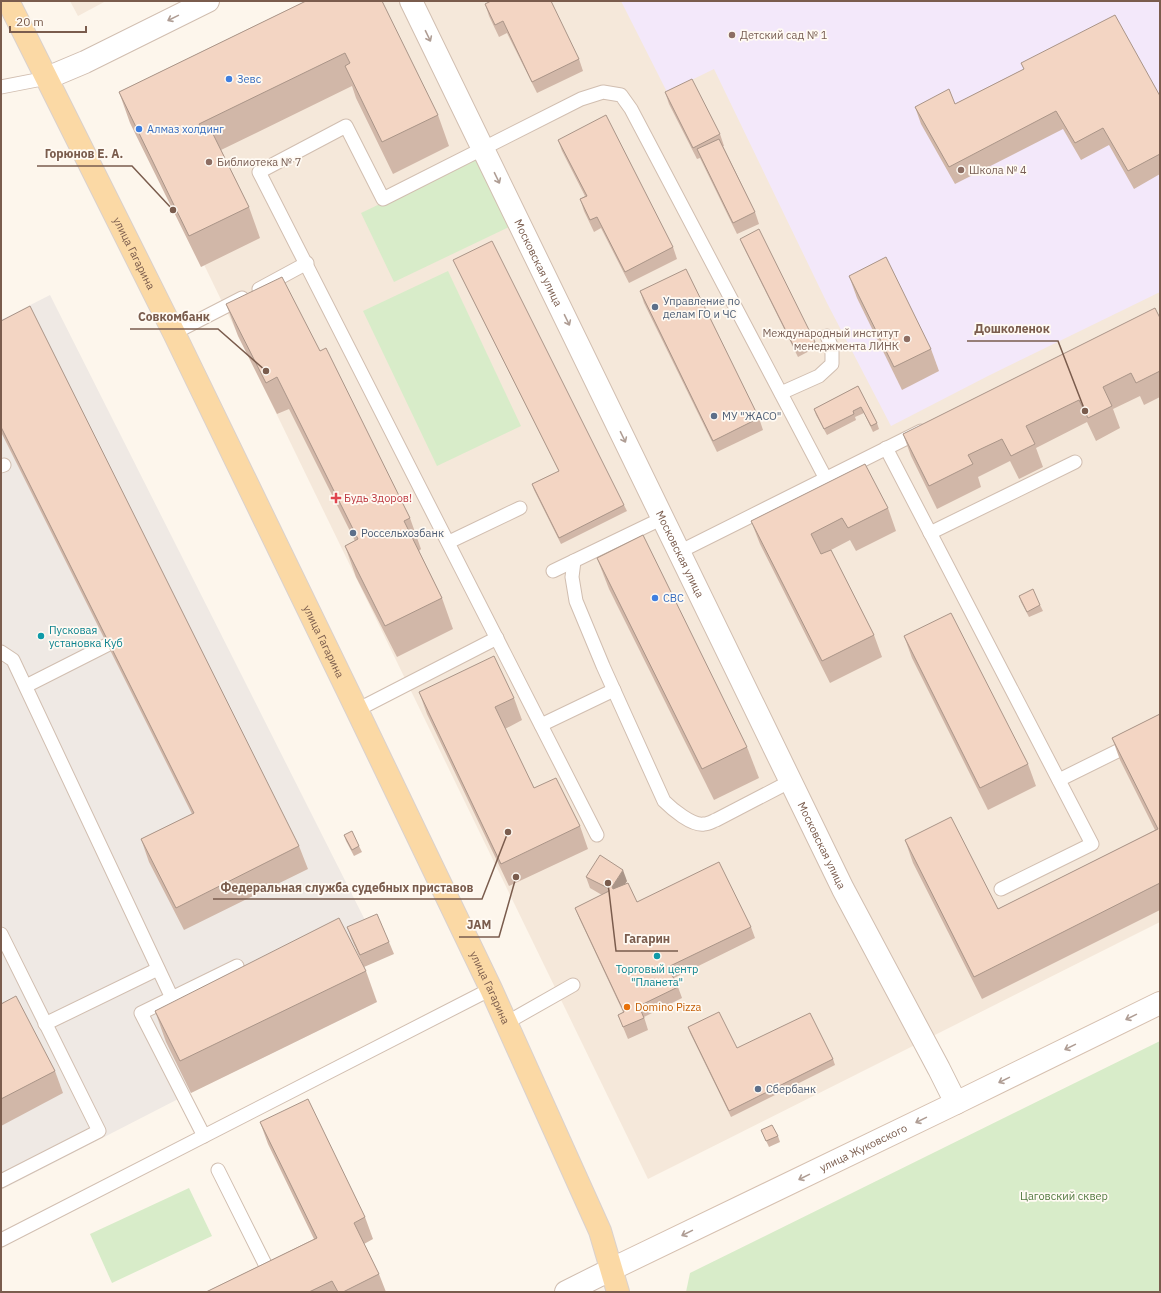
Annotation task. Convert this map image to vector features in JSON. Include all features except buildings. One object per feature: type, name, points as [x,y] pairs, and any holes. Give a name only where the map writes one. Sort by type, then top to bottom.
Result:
[{"type":"main road","name":"улица Гагарина","points":[[8,1],[174,333],[358,710],[491,989],[600,1231],[618,1292]]},
{"type":"street","points":[[47,78],[85,62],[208,1]]},
{"type":"street","name":"Московская улица","points":[[411,1],[843,889],[956,1103]]},
{"type":"street","name":"улица Жуковского","points":[[566,1292],[1160,1003]]},
{"type":"lane","points":[[1,87],[47,78]]},
{"type":"lane","points":[[597,834],[307,263],[259,172],[346,126],[382,199],[581,99],[603,92],[621,95],[635,116],[826,479]]},
{"type":"lane","points":[[174,333],[307,263]]},
{"type":"lane","points":[[781,393],[819,376],[832,364],[832,348],[827,336]]},
{"type":"lane","points":[[679,552],[936,424]]},
{"type":"lane","points":[[886,448],[1092,844],[1001,890]]},
{"type":"lane","points":[[930,533],[1075,462]]},
{"type":"lane","points":[[449,542],[520,508]]},
{"type":"lane","points":[[553,571],[663,518]]},
{"type":"lane","points":[[574,561],[572,577],[576,601],[664,801],[676,812],[691,821],[703,825],[716,820],[791,781]]},
{"type":"lane","points":[[358,710],[497,638]]},
{"type":"lane","points":[[26,686],[108,646]]},
{"type":"lane","points":[[1,652],[13,660],[26,686],[172,998]]},
{"type":"lane","points":[[541,725],[614,690]]},
{"type":"lane","points":[[1059,780],[1160,730]]},
{"type":"lane","points":[[1,934],[98,1131],[1,1181]]},
{"type":"lane","points":[[204,1136],[142,1012],[237,966]]},
{"type":"lane","points":[[44,1024],[158,969]]},
{"type":"lane","points":[[506,1023],[573,985]]},
{"type":"lane","points":[[1,1240],[491,989]]},
{"type":"lane","points":[[218,1170],[275,1285]]},
{"type":"lane","points":[[253,1275],[267,1268]]},
{"type":"shaded area","points":[[70,1],[106,1],[78,16]]},
{"type":"shaded area","points":[[331,1],[1160,1],[1160,922],[648,1179],[126,104]]},
{"type":"shaded area","name":"Школа № 4","points":[[621,1],[1160,1],[1160,292],[988,376],[891,426],[827,303],[714,69],[667,92]]},
{"type":"shaded area","points":[[50,295],[374,938],[350,949],[377,1002],[184,1096],[1,1190],[1,320]]},
{"type":"green space","points":[[476,158],[509,227],[394,282],[361,213]]},
{"type":"green space","points":[[448,271],[521,426],[437,466],[363,311]]},
{"type":"green space","name":"Цаговский сквер","points":[[1160,1041],[1160,1292],[686,1292],[690,1273]]},
{"type":"green space","points":[[189,1188],[212,1236],[112,1283],[90,1234]]},
{"type":"place","name":"Детский сад № 1","points":[[732,35]]},
{"type":"place","name":"Зевс","points":[[229,79]]},
{"type":"place","name":"Алмаз холдинг","points":[[139,129]]},
{"type":"place","name":"Библиотека № 7","points":[[209,162]]},
{"type":"place","name":"Школа № 4","points":[[961,170]]},
{"type":"place","name":"Горюнов Е. А.","points":[[173,210]]},
{"type":"place","name":"Управление по делам ГО и ЧС","points":[[655,307]]},
{"type":"place","name":"Международный институт менеджмента ЛИНК","points":[[907,339]]},
{"type":"place","name":"Совкомбанк","points":[[266,371]]},
{"type":"place","name":"Дошколенок","points":[[1085,411]]},
{"type":"place","name":"МУ \"ЖАСО\"","points":[[714,416]]},
{"type":"place","name":"Будь Здоров!","points":[[336,498]]},
{"type":"place","name":"Россельхозбанк","points":[[353,533]]},
{"type":"place","name":"СВС","points":[[655,598]]},
{"type":"place","name":"Пусковая установка Куб","points":[[41,636]]},
{"type":"place","name":"Федеральная служба судебных приставов","points":[[508,832]]},
{"type":"place","name":"JAM","points":[[516,877]]},
{"type":"place","name":"Гагарин","points":[[608,883]]},
{"type":"place","name":"Торговый центр \"Планета\"","points":[[657,956]]},
{"type":"place","name":"Domino Pizza","points":[[627,1007]]},
{"type":"place","name":"Сбербанк","points":[[758,1089]]}]
